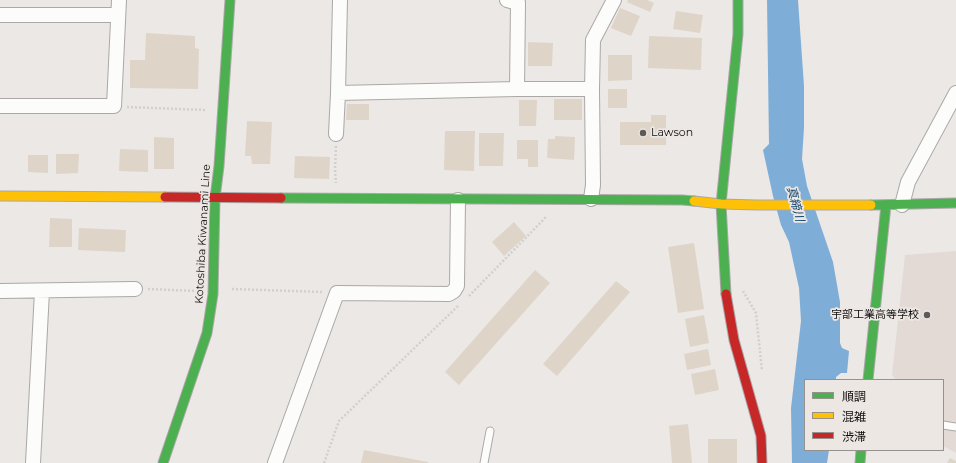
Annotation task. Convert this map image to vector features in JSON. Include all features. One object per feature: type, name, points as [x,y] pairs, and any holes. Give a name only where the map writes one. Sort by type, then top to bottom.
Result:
[{"type":"street","points":[[0,106],[114,106],[119,0]]},
{"type":"street","name":"Kotoshiba Kiwanami Line","points":[[163,463],[207,333],[213,294],[215,198],[219,166],[230,0]]},
{"type":"street","points":[[336,134],[340,0]]},
{"type":"street","points":[[507,0],[518,3],[517,89]]},
{"type":"street","points":[[591,199],[593,184],[593,40],[614,0]]},
{"type":"street","points":[[738,0],[738,34],[721,204],[722,237],[725,288],[734,340],[755,414],[760,436],[762,463]]},
{"type":"street","points":[[0,15],[118,15]]},
{"type":"street","points":[[338,94],[517,89],[592,89]]},
{"type":"street","points":[[902,205],[908,182],[956,93]]},
{"type":"street","points":[[0,196],[458,200],[682,200],[721,204],[763,205],[902,205],[956,203]]},
{"type":"street","points":[[275,463],[337,293],[449,294],[454,291],[457,286],[458,200]]},
{"type":"street","points":[[868,379],[886,205]]},
{"type":"street","points":[[0,291],[135,289]]},
{"type":"street","points":[[34,463],[42,291]]},
{"type":"street","points":[[860,463],[861,451]]},
{"type":"lane","points":[[944,425],[956,427]]},
{"type":"lane","points":[[484,463],[490,431]]},
{"type":"path","points":[[114,106],[208,110]]},
{"type":"path","points":[[336,134],[336,185]]},
{"type":"path","points":[[324,463],[339,421],[465,300],[551,212]]},
{"type":"path","points":[[741,287],[756,313],[762,373]]},
{"type":"path","points":[[135,289],[198,291]]},
{"type":"path","points":[[232,289],[337,293]]},
{"type":"shaded area","name":"宇部工業高等学校","points":[[956,251],[956,453],[944,447],[944,379],[895,379],[892,375],[905,255]]},
{"type":"water","name":"真締川","points":[[767,0],[798,0],[804,86],[802,159],[807,186],[833,262],[840,302],[840,343],[842,348],[849,351],[847,373],[841,373],[836,377],[836,379],[804,379],[804,451],[829,451],[827,463],[792,463],[791,408],[801,321],[799,288],[789,242],[781,225],[773,196],[763,150],[769,144]]},
{"type":"building","points":[[628,0],[647,0],[654,3],[650,12],[627,2]]},
{"type":"building","points":[[620,8],[640,16],[631,36],[611,28]]},
{"type":"building","points":[[676,11],[703,15],[700,33],[673,29]]},
{"type":"building","points":[[146,33],[195,36],[195,48],[199,49],[198,89],[130,88],[130,60],[145,60]]},
{"type":"building","points":[[649,36],[702,38],[701,70],[648,68]]},
{"type":"building","points":[[528,42],[553,43],[552,66],[528,66]]},
{"type":"building","points":[[608,55],[632,55],[632,80],[608,81]]},
{"type":"building","points":[[608,89],[627,89],[627,108],[608,108]]},
{"type":"building","points":[[554,99],[582,99],[582,120],[554,120]]},
{"type":"building","points":[[519,100],[537,100],[536,126],[519,126]]},
{"type":"building","points":[[347,104],[369,104],[369,120],[346,120]]},
{"type":"building","name":"Lawson","points":[[651,115],[666,115],[666,145],[620,145],[620,122],[651,122]]},
{"type":"building","points":[[247,121],[272,122],[270,164],[252,164],[251,156],[245,156]]},
{"type":"building","points":[[445,131],[475,131],[474,171],[444,170]]},
{"type":"building","points":[[479,133],[504,133],[503,166],[479,166]]},
{"type":"building","points":[[555,136],[575,137],[574,160],[547,158],[548,139],[555,139]]},
{"type":"building","points":[[154,137],[174,138],[174,169],[154,169]]},
{"type":"building","points":[[517,140],[538,140],[538,167],[528,167],[528,159],[517,159]]},
{"type":"building","points":[[120,149],[148,150],[148,172],[119,171]]},
{"type":"building","points":[[56,154],[79,154],[78,173],[56,174]]},
{"type":"building","points":[[28,155],[48,155],[48,173],[28,172]]},
{"type":"building","points":[[295,156],[330,157],[329,179],[294,178]]},
{"type":"building","points":[[50,218],[72,219],[72,247],[49,247]]},
{"type":"building","points":[[514,222],[526,236],[504,256],[492,242]]},
{"type":"building","points":[[79,228],[126,230],[125,252],[78,250]]},
{"type":"building","points":[[694,243],[704,309],[678,313],[668,247]]},
{"type":"building","points":[[535,270],[550,283],[459,385],[445,372]]},
{"type":"building","points":[[616,281],[630,292],[557,376],[543,364]]},
{"type":"building","points":[[704,315],[709,343],[690,347],[685,319]]},
{"type":"building","points":[[708,349],[711,365],[687,370],[684,354]]},
{"type":"building","points":[[715,369],[719,390],[695,395],[691,374]]},
{"type":"building","points":[[688,424],[692,463],[672,463],[669,426]]},
{"type":"building","points":[[708,439],[737,439],[737,463],[708,463]]},
{"type":"building","points":[[364,450],[428,462],[428,463],[361,463]]},
{"type":"building","points":[[950,458],[956,461],[956,463],[947,463]]},
{"type":"traffic: fast","points":[[163,463],[207,333],[213,294],[215,198],[219,166],[230,0]]},
{"type":"traffic: fast","points":[[726,294],[721,204],[738,34],[738,0]]},
{"type":"traffic: fast","points":[[281,198],[694,201]]},
{"type":"traffic: fast","points":[[871,205],[956,203]]},
{"type":"traffic: fast","points":[[868,379],[886,205]]},
{"type":"traffic: fast","points":[[860,463],[861,451]]},
{"type":"traffic: slow","points":[[0,196],[165,197]]},
{"type":"traffic: slow","points":[[694,201],[721,204],[757,205],[871,205]]},
{"type":"traffic: jam","points":[[165,197],[281,198]]},
{"type":"traffic: jam","points":[[726,294],[734,340],[761,436],[762,463]]},
{"type":"place","name":"Lawson","points":[[643,133]]},
{"type":"place","name":"宇部工業高等学校","points":[[927,315]]}]
